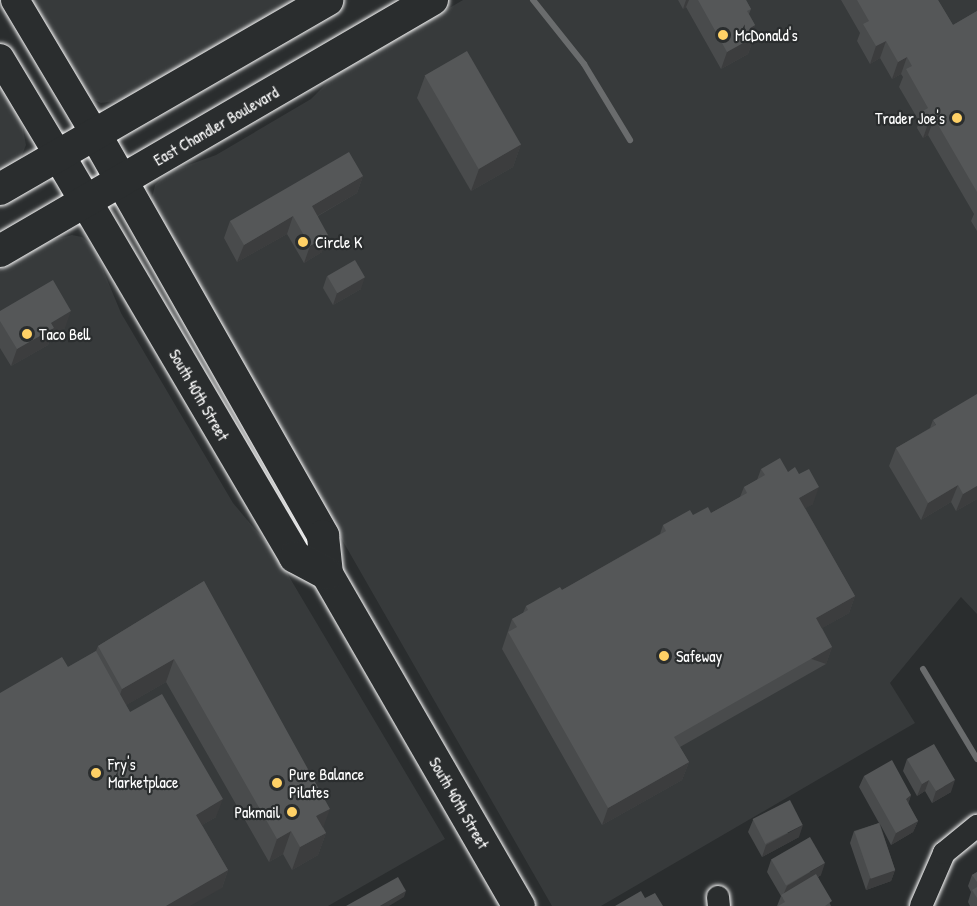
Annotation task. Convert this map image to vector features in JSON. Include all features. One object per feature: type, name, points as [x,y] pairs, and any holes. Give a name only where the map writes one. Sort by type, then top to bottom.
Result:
[{"type":"main road","points":[[0,189],[327,0]]},
{"type":"main road","name":"East Chandler Boulevard","points":[[0,251],[432,0]]},
{"type":"main road","name":"South 40th Street","points":[[95,134],[323,536],[327,574],[519,906]]},
{"type":"main road","name":"South 40th Street","points":[[59,156],[295,557],[327,574]]},
{"type":"street","points":[[15,0],[95,134]]},
{"type":"street","points":[[0,58],[59,156]]},
{"type":"street","points":[[921,906],[944,853],[977,826]]},
{"type":"shaded area","points":[[31,0],[294,0],[122,100],[101,103],[88,97]]},
{"type":"shaded area","points":[[463,0],[977,0],[977,614],[961,597],[890,683],[915,723],[601,906],[552,906],[156,215],[152,198],[155,185],[169,172],[216,155],[311,99],[335,75]]},
{"type":"shaded area","points":[[0,84],[21,119],[26,145],[20,160],[0,170]]},
{"type":"shaded area","points":[[72,235],[82,237],[94,248],[121,313],[233,503],[275,553],[445,839],[328,906],[0,906],[0,270],[50,241]]},
{"type":"building","points":[[698,0],[746,0],[751,9],[747,11],[755,25],[750,28],[754,37],[727,52]]},
{"type":"building","points":[[857,0],[938,0],[953,25],[977,11],[977,192],[934,118],[929,121],[923,111],[928,108],[906,69],[912,66],[907,57],[898,62],[886,41],[876,46],[863,24],[869,21]]},
{"type":"building","points":[[467,51],[521,145],[479,169],[425,76]]},
{"type":"building","points":[[349,152],[363,176],[312,206],[328,235],[310,246],[293,216],[244,245],[230,221]]},
{"type":"building","points":[[355,260],[365,277],[337,293],[327,276]]},
{"type":"building","points":[[53,280],[71,311],[51,323],[54,328],[17,349],[0,321],[0,311]]},
{"type":"building","points":[[977,394],[977,486],[963,494],[958,485],[928,503],[896,448],[936,425],[933,420]]},
{"type":"building","name":"Safeway","points":[[780,458],[788,472],[795,467],[799,474],[809,469],[819,487],[799,498],[855,596],[816,618],[832,647],[674,737],[689,762],[608,808],[508,632],[517,627],[512,619],[528,610],[526,606],[560,587],[562,590],[666,531],[663,525],[690,510],[693,515],[708,507],[711,513],[747,493],[744,487],[765,475],[761,469]]},
{"type":"building","points":[[204,581],[330,809],[316,816],[326,833],[300,847],[291,831],[277,839],[174,659],[122,689],[98,646]]},
{"type":"building","name":"Fry's Marketplace","points":[[96,651],[130,712],[162,694],[223,799],[196,815],[228,870],[166,906],[0,906],[0,693],[62,657],[68,667]]},
{"type":"building","points":[[934,744],[955,780],[936,791],[929,780],[922,784],[907,759]]},
{"type":"building","points":[[892,760],[911,795],[906,799],[918,821],[896,833],[864,776]]},
{"type":"building","points":[[790,800],[803,825],[765,844],[753,819]]},
{"type":"building","points":[[879,823],[895,870],[871,879],[854,831]]},
{"type":"building","points":[[810,837],[825,863],[786,885],[771,859]]},
{"type":"building","points":[[977,872],[977,882],[972,875]]},
{"type":"building","points":[[816,874],[832,901],[825,906],[778,906],[785,902],[781,895]]},
{"type":"building","points":[[398,877],[406,891],[380,906],[346,906]]},
{"type":"building","points":[[977,887],[977,898],[972,890]]},
{"type":"building","points":[[641,891],[645,898],[655,893],[663,906],[615,906]]},
{"type":"waterway","points":[[533,0],[584,64],[630,140]]},
{"type":"waterway","points":[[923,669],[977,759]]},
{"type":"place","name":"McDonald's","points":[[723,35]]},
{"type":"place","name":"Trader Joe's","points":[[957,118]]},
{"type":"place","name":"Circle K","points":[[303,242]]},
{"type":"place","name":"Taco Bell","points":[[27,334]]},
{"type":"place","name":"Safeway","points":[[664,656]]},
{"type":"place","name":"Fry's Marketplace","points":[[96,773]]},
{"type":"place","name":"Pure Balance Pilates","points":[[277,783]]},
{"type":"place","name":"Pakmail","points":[[292,812]]}]
